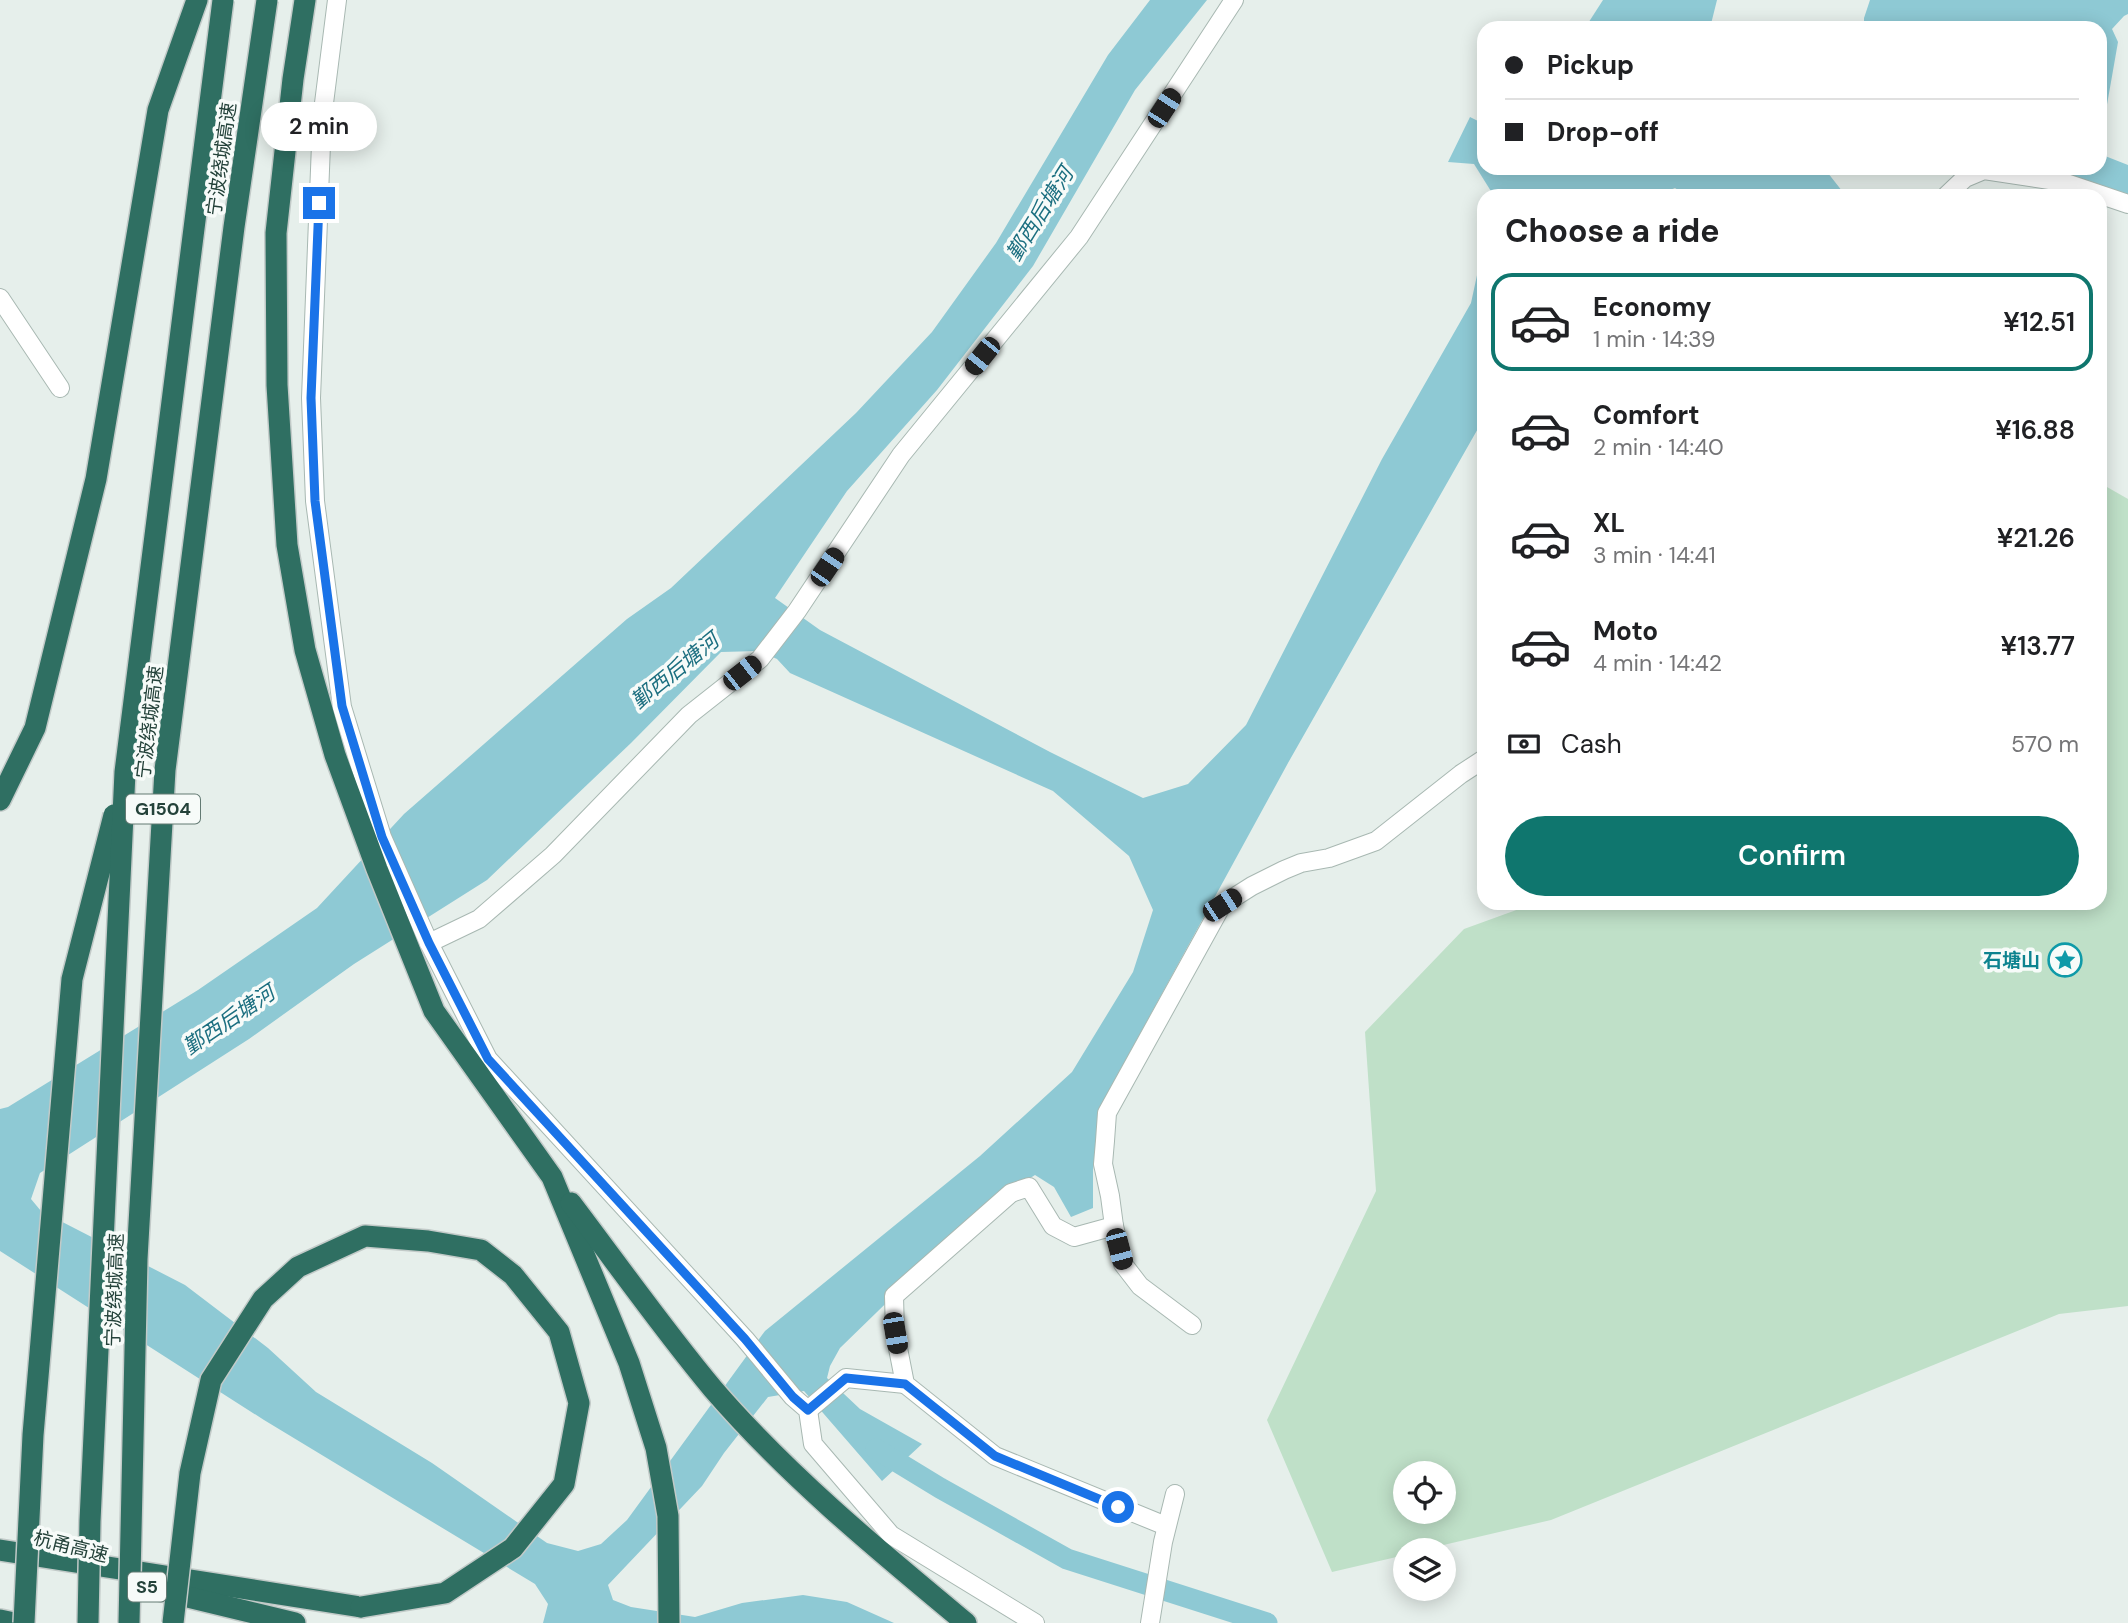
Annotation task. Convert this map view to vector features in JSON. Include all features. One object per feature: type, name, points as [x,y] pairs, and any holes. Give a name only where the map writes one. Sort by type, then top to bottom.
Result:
[{"type":"highway","points":[[0,800],[34,728],[96,479],[158,110],[197,0]]},
{"type":"highway","name":"宁波绕城高速","points":[[88,1623],[90,1521],[125,772],[223,0]]},
{"type":"highway","name":"宁波绕城高速","points":[[129,1623],[137,1259],[165,771],[234,227],[267,0]]},
{"type":"highway","points":[[305,0],[293,79],[276,233],[277,385],[287,544],[305,650],[335,755],[434,1011],[552,1177],[714,1389],[790,1471],[966,1623]]},
{"type":"highway","points":[[8,1621],[33,1435],[72,979],[125,772]]},
{"type":"highway","points":[[552,1177],[629,1363],[656,1448],[668,1516],[669,1623]]},
{"type":"highway","points":[[0,1551],[360,1607],[445,1593],[513,1548],[564,1484],[579,1403],[559,1332],[513,1275],[481,1250],[428,1241],[365,1236],[298,1267],[263,1299],[211,1380],[190,1473],[173,1623]]},
{"type":"highway","name":"杭甬高速","points":[[0,1551],[295,1623]]},
{"type":"street","points":[[337,0],[322,133],[311,398],[315,501],[342,706],[382,837],[429,943],[488,1059],[745,1339],[793,1397],[808,1410],[813,1444],[891,1535],[1035,1623]]},
{"type":"street","points":[[429,943],[479,919],[500,901],[553,855],[689,715],[760,659],[797,611],[901,455],[1079,237],[1234,0]]},
{"type":"street","points":[[1953,189],[1972,175]]},
{"type":"street","points":[[2017,175],[2063,182],[2084,189]]},
{"type":"street","points":[[2107,197],[2128,204]]},
{"type":"street","points":[[0,299],[60,388]]},
{"type":"street","points":[[1192,1325],[1140,1286],[1124,1264],[1103,1164],[1107,1113],[1222,905],[1284,870],[1376,841],[1477,764]]},
{"type":"street","points":[[905,1384],[895,1333],[894,1296],[1011,1192],[1029,1187],[1053,1226],[1074,1237],[1114,1226]]},
{"type":"street","points":[[808,1410],[846,1378],[905,1384],[995,1456],[1165,1534]]},
{"type":"street","points":[[1150,1623],[1165,1534],[1175,1494]]},
{"type":"green space","points":[[2107,487],[2128,499],[2128,1306],[2059,1314],[1551,1520],[1456,1542],[1456,1538],[1393,1538],[1393,1558],[1332,1572],[1267,1420],[1376,1191],[1365,1032],[1464,929],[1517,910],[2107,910]]},
{"type":"water","name":"鄞西后塘河","points":[[1150,0],[1207,0],[1135,90],[1033,266],[937,390],[847,491],[775,598],[820,630],[1050,752],[1143,798],[1188,784],[1246,725],[1382,459],[1471,303],[1477,275],[1477,430],[1288,763],[1129,1054],[1100,1118],[1093,1170],[1093,1208],[1071,1217],[1054,1187],[1035,1175],[987,1205],[840,1348],[830,1366],[827,1378],[860,1409],[922,1444],[882,1481],[804,1391],[768,1397],[702,1486],[608,1585],[613,1600],[631,1607],[695,1617],[742,1603],[803,1595],[847,1602],[894,1623],[543,1623],[548,1604],[535,1584],[264,1420],[0,1251],[0,1109],[8,1107],[198,990],[317,908],[404,814],[627,619],[671,588],[856,413],[932,332],[996,243],[1108,55]],"holes":[[[759,651],[777,659],[790,673],[1053,791],[1129,856],[1153,910],[1133,972],[1072,1072],[980,1156],[765,1331],[627,1520],[601,1544],[578,1551],[547,1543],[432,1463],[316,1392],[268,1348],[185,1285],[41,1211],[31,1199],[40,1173],[249,1039],[354,964],[487,880],[631,743],[721,652]]]},
{"type":"water","points":[[1603,0],[1717,0],[1712,21],[1590,21]]},
{"type":"water","points":[[1870,0],[2128,0],[2128,14],[2112,29],[2118,42],[2107,105],[2107,21],[1864,21]]},
{"type":"water","points":[[1470,117],[1477,120],[1477,169],[1474,164],[1448,162]]},
{"type":"water","points":[[2107,157],[2128,165],[2128,196],[2063,175],[2107,175]]},
{"type":"water","points":[[1481,175],[1830,175],[1840,189],[1675,188],[1490,189]]},
{"type":"waterway","points":[[876,1449],[1067,1559],[1267,1623]]},
{"type":"place","name":"石塘山","points":[[2065,960]]},
{"type":"route","points":[[319,203],[311,398],[315,501],[342,706],[382,837],[429,943],[488,1059],[745,1339],[793,1397],[808,1410],[846,1378],[905,1384],[995,1456],[1118,1507]]}]
